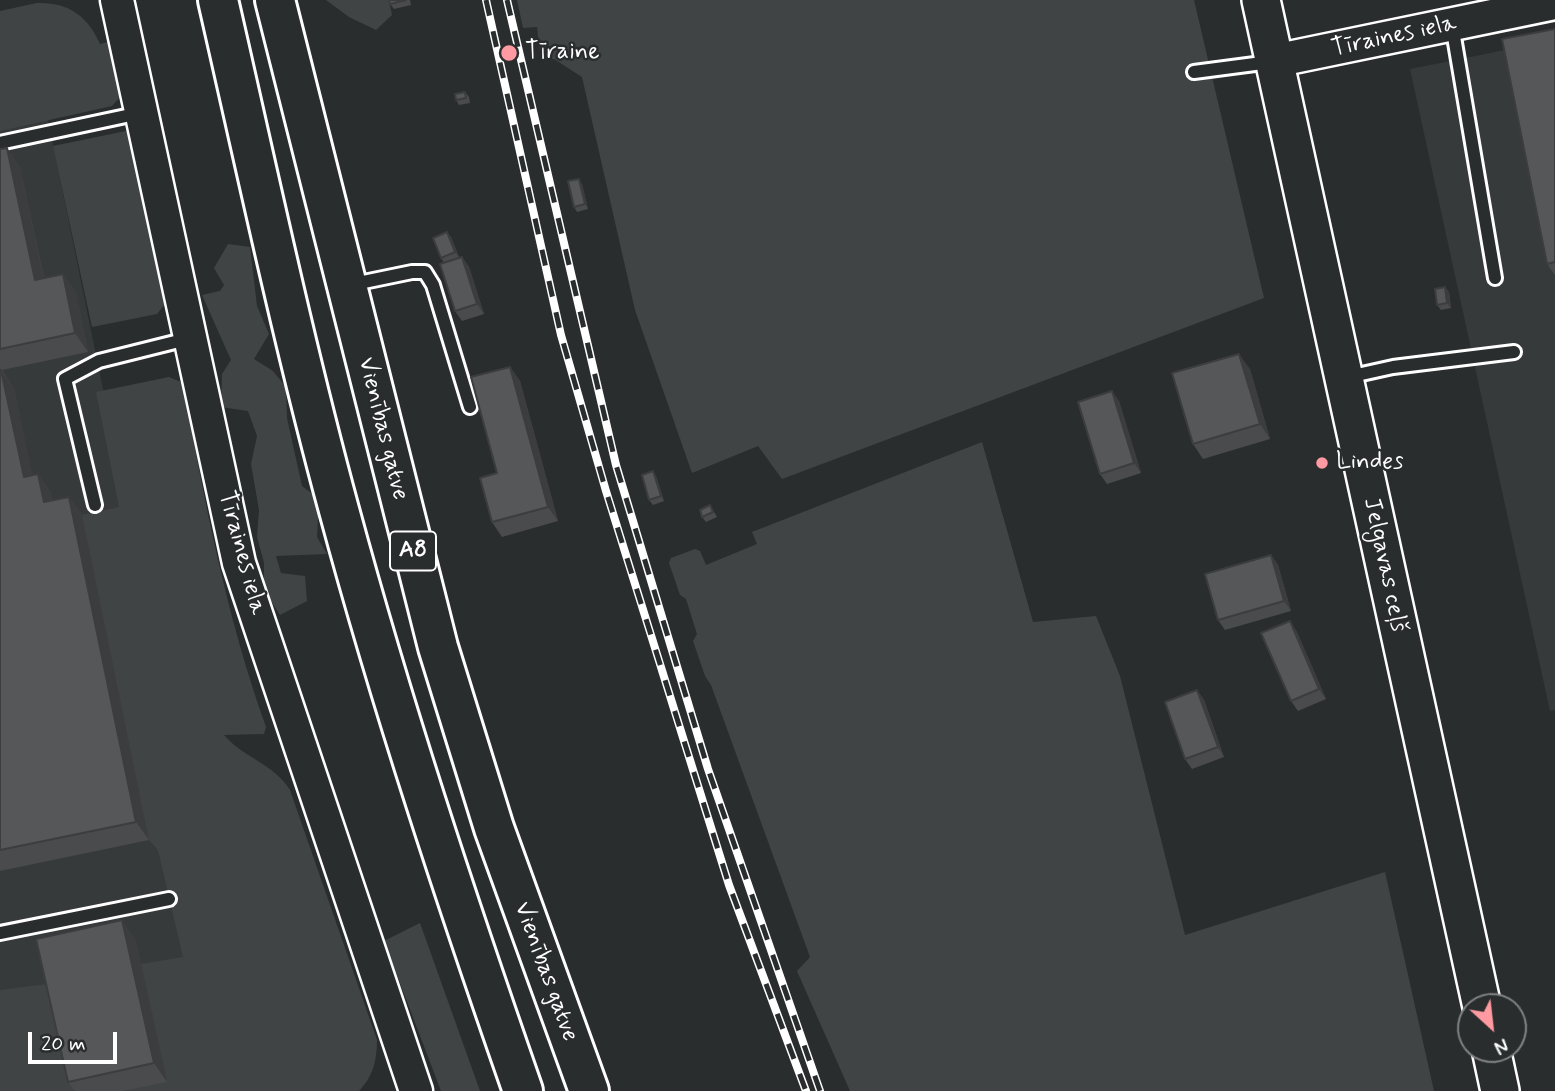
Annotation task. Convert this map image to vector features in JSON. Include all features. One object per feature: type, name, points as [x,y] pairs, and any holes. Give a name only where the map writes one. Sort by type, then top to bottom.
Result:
[{"type":"highway","name":"A8","points":[[218,0],[292,326],[342,523],[388,684],[523,1091]]},
{"type":"highway","name":"Vienības gatve","points":[[275,0],[438,647],[494,828],[589,1091]]},
{"type":"main road","name":"Jelgavas ceļš","points":[[1261,0],[1479,993]]},
{"type":"main road","points":[[1494,1063],[1500,1091]]},
{"type":"street","name":"Tīraines iela","points":[[117,0],[239,563],[416,1091]]},
{"type":"street","name":"Tīraines iela","points":[[1274,61],[1555,3]]},
{"type":"lane","points":[[1452,25],[1495,278]]},
{"type":"lane","points":[[1194,72],[1274,61]]},
{"type":"lane","points":[[0,143],[143,113]]},
{"type":"lane","points":[[345,286],[412,272],[425,272],[433,285],[470,407]]},
{"type":"lane","points":[[94,505],[65,379],[99,361],[191,338]]},
{"type":"lane","points":[[1343,378],[1393,366],[1514,352]]},
{"type":"lane","points":[[0,933],[170,900]]},
{"type":"shaded area","points":[[326,0],[389,0],[392,15],[376,30],[349,17]]},
{"type":"shaded area","points":[[517,0],[1194,0],[1264,298],[782,479],[758,446],[692,473],[635,310],[582,77],[554,59],[541,60],[537,27],[523,28]]},
{"type":"shaded area","points":[[37,3],[67,8],[83,18],[100,44],[108,42],[120,97],[112,106],[0,131],[0,11]]},
{"type":"shaded area","points":[[1555,40],[1555,710],[1550,711],[1410,69]]},
{"type":"shaded area","points":[[34,51],[160,669],[195,1091],[0,1091],[0,57]]},
{"type":"shaded area","points":[[126,131],[130,135],[165,304],[157,314],[92,327],[53,146]]},
{"type":"shaded area","points":[[228,244],[250,247],[257,306],[269,334],[254,359],[273,371],[286,387],[287,418],[302,486],[319,499],[317,537],[327,554],[276,556],[281,573],[305,576],[307,601],[280,615],[264,590],[264,563],[257,537],[259,510],[251,464],[257,436],[248,411],[221,407],[222,374],[231,360],[202,295],[220,291],[224,285],[214,268]]},
{"type":"shaded area","points":[[169,377],[183,383],[208,514],[228,600],[266,727],[264,734],[224,735],[276,774],[290,790],[377,1040],[373,1068],[359,1091],[123,1091],[167,1081],[141,964],[183,957],[158,850],[149,840],[82,515],[119,507],[96,392]]},
{"type":"shaded area","points":[[982,442],[1033,622],[1096,616],[1120,676],[1185,935],[1385,872],[1434,1091],[850,1091],[797,971],[810,957],[711,685],[705,676],[693,641],[697,634],[686,599],[680,595],[669,563],[671,558],[695,549],[700,551],[706,565],[757,544],[752,532]]},
{"type":"shaded area","points":[[420,923],[480,1091],[441,1091],[384,941]]},
{"type":"shaded area","points":[[55,983],[79,1091],[0,1091],[0,990]]},
{"type":"building","points":[[389,0],[406,0],[390,4]]},
{"type":"building","points":[[1555,29],[1555,262],[1547,264],[1502,39]]},
{"type":"building","points":[[465,92],[466,98],[456,100],[455,94]]},
{"type":"building","points":[[7,148],[35,280],[63,274],[75,333],[0,349],[0,149]]},
{"type":"building","points":[[579,179],[585,204],[574,207],[568,181]]},
{"type":"building","points":[[447,232],[455,252],[441,258],[433,238]]},
{"type":"building","points":[[462,257],[477,304],[455,311],[440,264]]},
{"type":"building","points":[[1445,287],[1447,303],[1437,305],[1435,289]]},
{"type":"building","points":[[1239,354],[1260,424],[1193,444],[1172,373]]},
{"type":"building","points":[[510,367],[548,507],[492,522],[480,478],[497,473],[471,377]]},
{"type":"building","points":[[0,370],[24,477],[38,474],[44,502],[69,497],[136,822],[0,850]]},
{"type":"building","points":[[1112,391],[1134,463],[1100,474],[1078,402]]},
{"type":"building","points":[[653,471],[661,496],[649,500],[642,475]]},
{"type":"building","points":[[710,505],[713,512],[702,517],[700,510]]},
{"type":"building","points":[[1271,555],[1284,601],[1218,620],[1205,574]]},
{"type":"building","points":[[1290,621],[1319,689],[1291,701],[1261,633]]},
{"type":"building","points":[[1197,690],[1218,747],[1185,759],[1165,702]]},
{"type":"building","points":[[122,920],[154,1063],[68,1082],[36,939]]},
{"type":"railway","points":[[486,0],[561,335],[606,491],[729,885],[806,1091]]},
{"type":"railway","points":[[507,0],[616,465],[708,769],[820,1091]]},
{"type":"place","name":"Tīraine","points":[[509,53]]},
{"type":"place","name":"Lindes","points":[[1322,463]]}]
